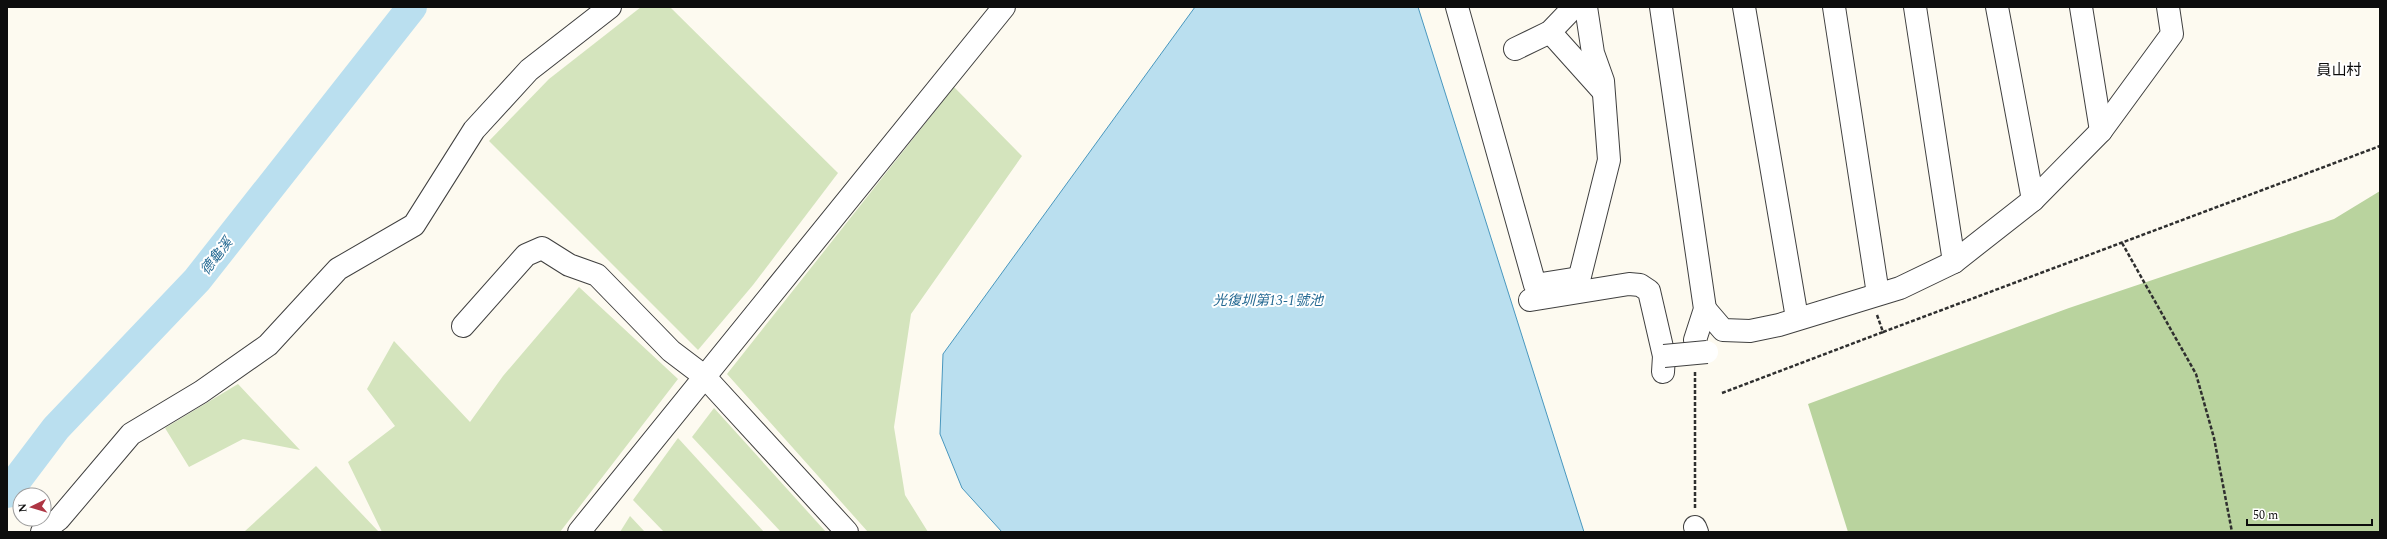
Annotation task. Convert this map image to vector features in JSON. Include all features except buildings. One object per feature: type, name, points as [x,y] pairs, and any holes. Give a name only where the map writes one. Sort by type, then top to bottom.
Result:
[{"type":"street","points":[[57,528],[131,434],[200,392],[268,345],[338,269],[414,225],[474,130],[529,70],[610,7]]},
{"type":"street","points":[[579,532],[1004,7]]},
{"type":"street","points":[[1457,7],[1535,285],[1640,285],[1649,291],[1663,364],[1701,346],[1705,308],[1661,7]]},
{"type":"street","points":[[1515,49],[1550,32],[1574,7]]},
{"type":"street","points":[[1577,286],[1609,160],[1603,81],[1593,53],[1586,7]]},
{"type":"street","points":[[1744,7],[1797,318]]},
{"type":"street","points":[[1834,7],[1878,294]]},
{"type":"street","points":[[1915,7],[1954,262]]},
{"type":"street","points":[[1997,7],[2033,200]]},
{"type":"street","points":[[2081,7],[2101,131]]},
{"type":"street","points":[[1705,308],[1723,330],[1750,331],[1779,325],[1797,318],[1900,288],[1954,262],[2033,200],[2101,131],[2172,34],[2168,7]]},
{"type":"street","points":[[1550,32],[1604,92]]},
{"type":"street","points":[[463,326],[526,255],[542,248],[569,265],[597,275],[671,351],[704,376],[847,532]]},
{"type":"street","points":[[1530,300],[1577,286]]},
{"type":"path","points":[[1722,393],[2380,146]]},
{"type":"path","points":[[2122,243],[2196,374],[2214,438],[2232,532]]},
{"type":"path","points":[[1878,294],[1877,314],[1883,332]]},
{"type":"path","points":[[1695,371],[1696,530]]},
{"type":"green space","points":[[641,7],[670,7],[838,173],[753,285],[698,350],[489,141],[549,79]]},
{"type":"green space","points":[[954,87],[1022,156],[911,314],[894,427],[905,495],[928,532],[868,532],[727,374]]},
{"type":"green space","points":[[2380,191],[2380,532],[1848,532],[1808,404],[2069,308],[2334,219]]},
{"type":"green space","points":[[579,287],[678,379],[560,532],[382,532],[348,462],[395,426],[367,389],[394,341],[470,422],[503,376]]},
{"type":"green space","points":[[238,384],[300,450],[243,439],[189,467],[165,428]]},
{"type":"green space","points":[[714,408],[826,532],[781,532],[692,437]]},
{"type":"green space","points":[[678,438],[764,532],[664,532],[633,500]]},
{"type":"green space","points":[[316,466],[379,532],[244,532]]},
{"type":"green space","points":[[630,516],[645,532],[620,532]]},
{"type":"water","name":"光復圳第13-1號池","points":[[1195,7],[1418,7],[1584,532],[1002,532],[962,488],[940,434],[943,354]]},
{"type":"waterway","name":"德龜溪","points":[[7,493],[56,428],[197,280],[412,7]]},
{"type":"district","name":"員山村","points":[[2339,70]]}]
